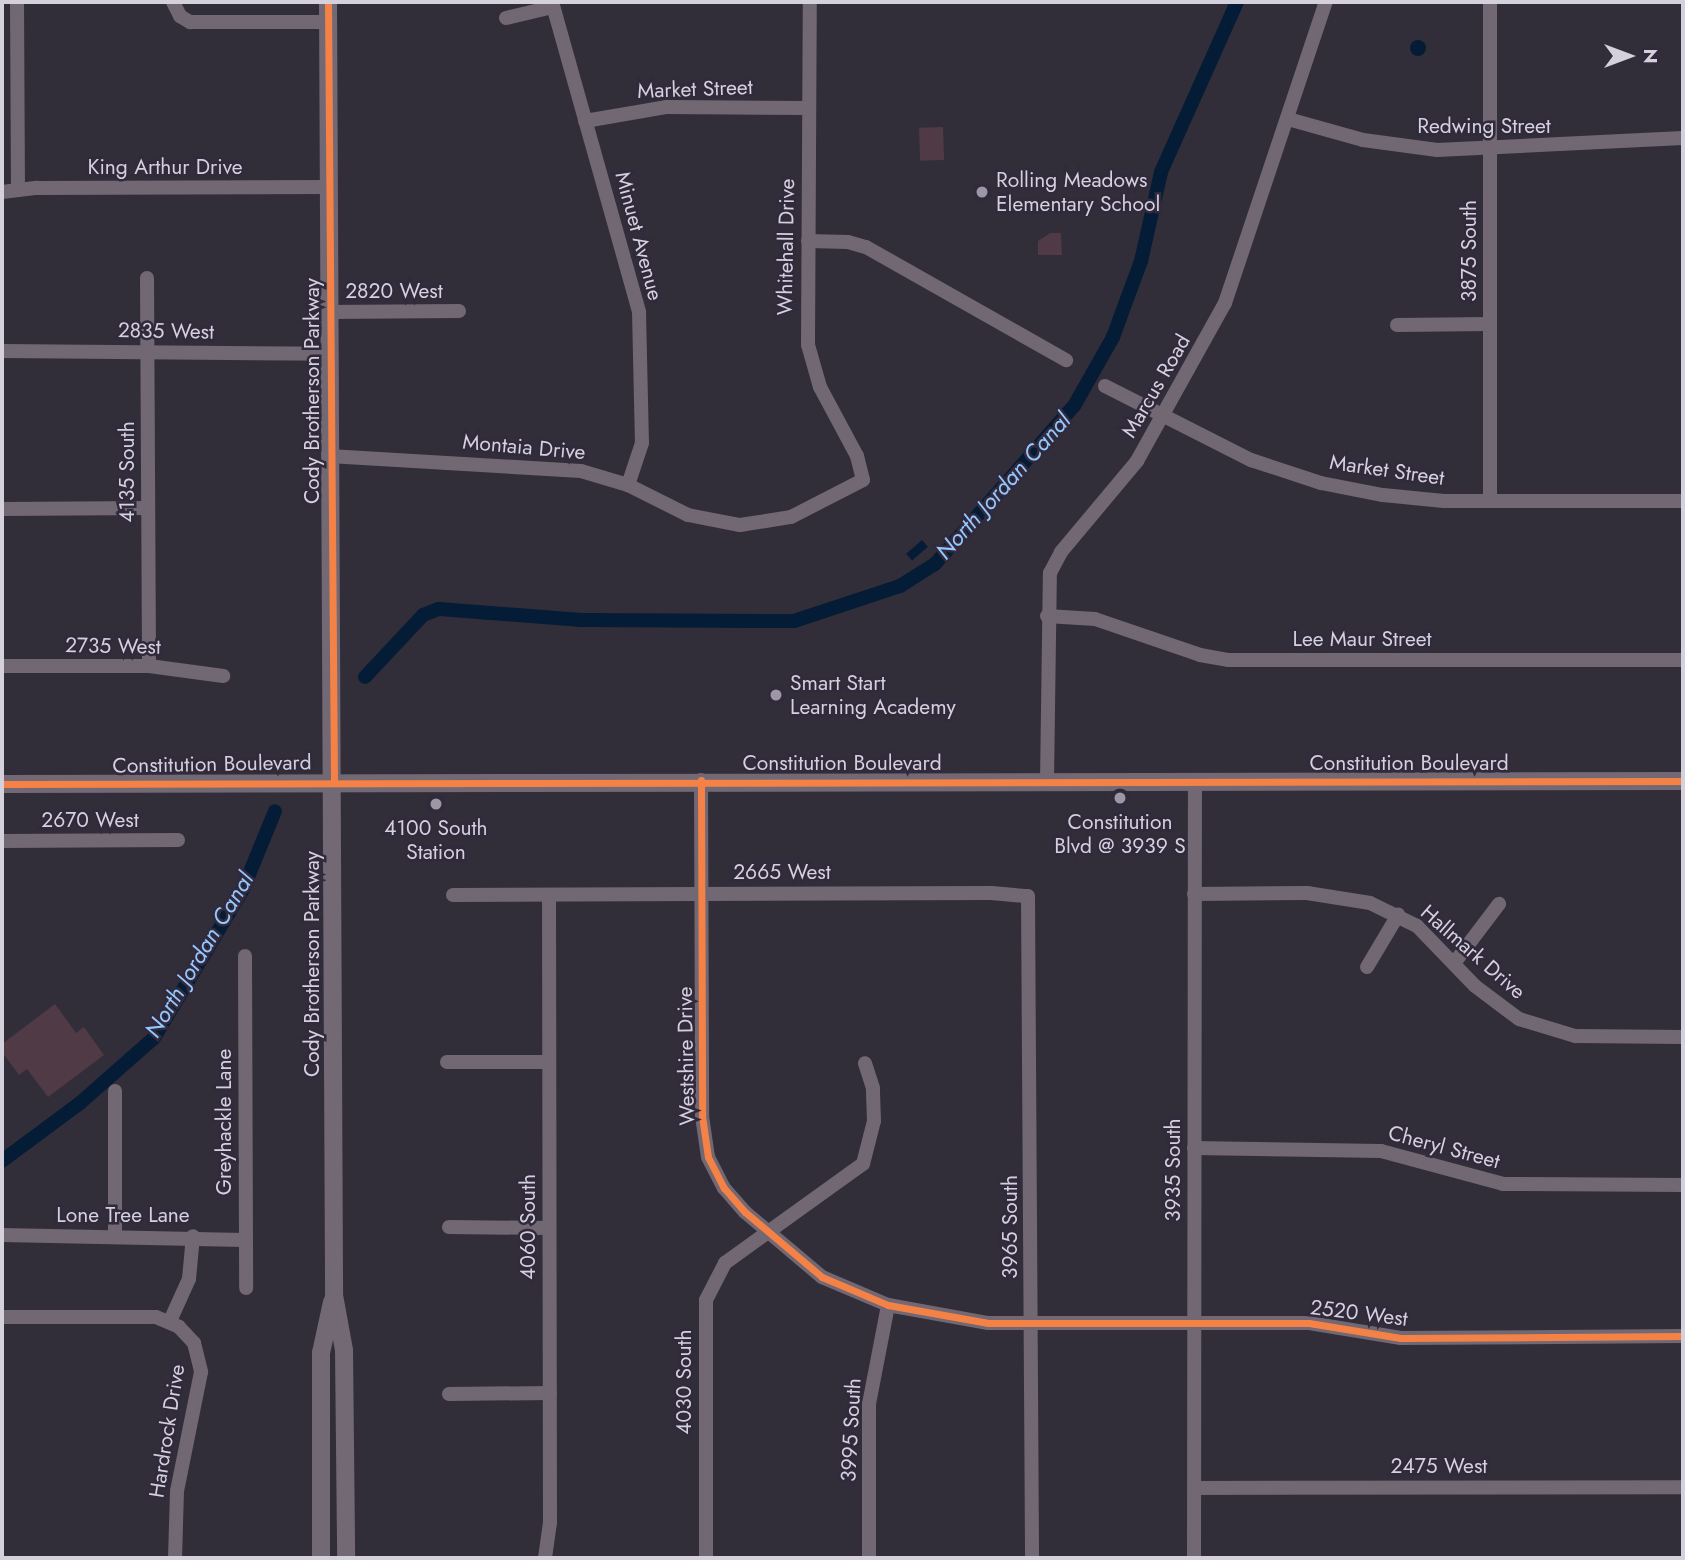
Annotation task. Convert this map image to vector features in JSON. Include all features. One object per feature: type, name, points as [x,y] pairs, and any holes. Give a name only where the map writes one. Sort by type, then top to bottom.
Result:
[{"type":"main road","name":"Cody Brotherson Parkway","points":[[328,2],[329,456],[334,780],[334,1296],[344,1350],[346,1558]]},
{"type":"main road","name":"Constitution Boulevard","points":[[2,784],[334,780],[1683,781]]},
{"type":"main road","name":"Cody Brotherson Parkway","points":[[321,1558],[321,1353],[334,1296]]},
{"type":"street","points":[[17,2],[18,190]]},
{"type":"street","points":[[173,2],[180,16],[190,22],[328,22]]},
{"type":"street","name":"Whitehall Drive","points":[[810,2],[806,317],[811,360],[825,400],[857,456],[863,480]]},
{"type":"street","name":"Marcus Road","points":[[1047,781],[1048,582],[1057,559],[1128,473],[1162,416],[1236,278],[1326,2]]},
{"type":"street","name":"3875 South","points":[[1490,2],[1490,501]]},
{"type":"street","points":[[506,18],[553,4]]},
{"type":"street","name":"Minuet Avenue","points":[[553,4],[639,312],[642,443],[628,485]]},
{"type":"street","name":"Market Street","points":[[585,121],[666,107],[808,108]]},
{"type":"street","name":"Redwing Street","points":[[1288,119],[1392,145],[1490,150],[1683,138]]},
{"type":"street","name":"King Arthur Drive","points":[[2,192],[329,187]]},
{"type":"street","points":[[808,241],[866,247],[1066,360]]},
{"type":"street","name":"4135 South","points":[[147,278],[149,666]]},
{"type":"street","name":"2820 West","points":[[329,312],[459,311]]},
{"type":"street","points":[[1397,325],[1490,324]]},
{"type":"street","name":"2835 West","points":[[2,351],[329,354]]},
{"type":"street","name":"Market Street","points":[[1105,386],[1251,460],[1321,483],[1396,497],[1490,501],[1683,501]]},
{"type":"street","name":"Montaia Drive","points":[[329,456],[563,469],[628,485],[688,516],[740,524],[791,517],[863,480]]},
{"type":"street","points":[[2,509],[148,508]]},
{"type":"street","name":"Lee Maur Street","points":[[1047,616],[1096,619],[1200,655],[1228,660],[1683,660]]},
{"type":"street","name":"2735 West","points":[[2,666],[149,666],[223,676]]},
{"type":"street","name":"Westshire Drive","points":[[701,780],[704,1136],[724,1188],[767,1233],[822,1277],[888,1305],[963,1320],[1031,1324]]},
{"type":"street","name":"3935 South","points":[[1195,781],[1195,1558]]},
{"type":"street","name":"2670 West","points":[[2,841],[178,840]]},
{"type":"street","name":"2665 West","points":[[453,895],[991,892],[1028,896]]},
{"type":"street","name":"Hallmark Drive","points":[[1194,894],[1340,896],[1398,915],[1455,962],[1494,1003],[1543,1028],[1603,1038],[1683,1037]]},
{"type":"street","name":"4060 South","points":[[545,1558],[550,1523],[549,895]]},
{"type":"street","name":"3965 South","points":[[1028,896],[1032,1558]]},
{"type":"street","points":[[1455,962],[1499,904]]},
{"type":"street","points":[[1367,967],[1398,915]]},
{"type":"street","name":"Greyhackle Lane","points":[[245,956],[246,1288]]},
{"type":"street","points":[[447,1062],[549,1062]]},
{"type":"street","name":"4030 South","points":[[706,1558],[706,1300],[725,1263],[834,1189],[863,1164],[874,1121],[873,1088],[865,1063]]},
{"type":"street","points":[[115,1091],[115,1236]]},
{"type":"street","name":"Cheryl Street","points":[[1194,1148],[1381,1151],[1503,1184],[1683,1185]]},
{"type":"street","points":[[449,1227],[549,1228]]},
{"type":"street","name":"Lone Tree Lane","points":[[2,1235],[193,1236],[244,1240]]},
{"type":"street","points":[[2,1317],[156,1317],[170,1321],[190,1279],[193,1236]]},
{"type":"street","name":"3995 South","points":[[869,1558],[869,1404],[888,1305]]},
{"type":"street","name":"Hardrock Drive","points":[[170,1321],[194,1343],[201,1364],[177,1491],[175,1558]]},
{"type":"street","name":"2520 West","points":[[1031,1324],[1309,1323],[1401,1338],[1683,1336]]},
{"type":"street","points":[[449,1394],[550,1393]]},
{"type":"street","name":"2475 West","points":[[1195,1488],[1683,1487]]},
{"type":"shaded area","points":[[943,127],[944,160],[920,161],[919,128]]},
{"type":"shaded area","points":[[1050,233],[1061,233],[1062,255],[1038,255],[1038,241]]},
{"type":"shaded area","points":[[55,1004],[76,1033],[84,1027],[104,1055],[48,1097],[27,1069],[19,1075],[2,1052],[2,1044]]},
{"type":"water","points":[[1418,40],[1424,42],[1424,54],[1418,56],[1412,54],[1410,48],[1412,42]]},
{"type":"water","points":[[922,540],[928,547],[912,561],[906,554]]},
{"type":"waterway","name":"North Jordan Canal","points":[[365,677],[423,615],[439,609],[582,620],[794,621],[900,586],[935,564],[1074,406],[1113,337],[1141,261],[1161,172],[1237,2]]},
{"type":"waterway","name":"North Jordan Canal","points":[[2,1161],[80,1103],[154,1038],[243,889],[275,811]]},
{"type":"cycle path","points":[[328,2],[334,780]]},
{"type":"cycle path","points":[[701,780],[702,1116],[708,1157],[724,1188],[745,1212],[822,1277],[888,1305],[988,1323],[1309,1323],[1401,1338],[1683,1336]]},
{"type":"cycle path","points":[[2,784],[1683,781]]},
{"type":"place","name":"Rolling Meadows Elementary School","points":[[982,192]]},
{"type":"place","name":"Smart Start Learning Academy","points":[[776,695]]},
{"type":"place","name":"Constitution Blvd @ 3939 S","points":[[1120,798]]},
{"type":"place","name":"4100 South Station","points":[[436,804]]}]
